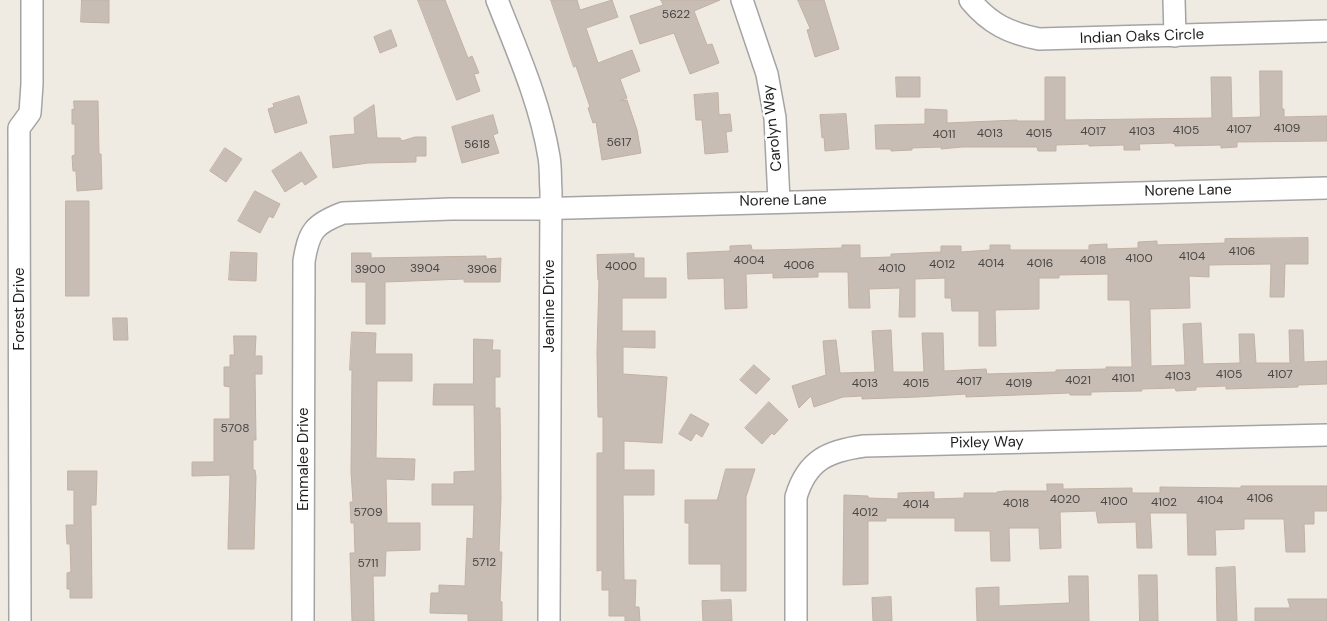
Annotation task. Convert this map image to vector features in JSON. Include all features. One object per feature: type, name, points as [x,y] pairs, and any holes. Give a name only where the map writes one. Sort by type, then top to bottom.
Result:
[{"type":"street","name":"Forest Drive","points":[[20,621],[10,129],[30,113],[32,0]]},
{"type":"street","name":"Jeanine Drive","points":[[497,0],[529,80],[549,158],[551,207],[549,621]]},
{"type":"street","name":"Carolyn Way","points":[[742,0],[767,74],[775,118],[779,201]]},
{"type":"street","name":"Indian Oaks Circle","points":[[970,0],[990,20],[1006,30],[1020,36],[1040,39],[1327,31]]},
{"type":"street","points":[[1174,0],[1175,36]]},
{"type":"street","name":"Norene Lane","points":[[304,298],[304,261],[308,241],[320,223],[343,213],[1327,188]]},
{"type":"street","name":"Emmalee Drive","points":[[303,621],[304,298]]},
{"type":"street","name":"Pixley Way","points":[[796,621],[796,497],[807,472],[814,464],[833,453],[848,448],[864,446],[1327,435]]},
{"type":"building","points":[[82,0],[109,0],[109,23],[81,22]]},
{"type":"building","points":[[418,0],[445,0],[468,58],[472,56],[479,73],[474,74],[480,91],[457,100]]},
{"type":"building","points":[[551,0],[577,0],[580,10],[612,0],[618,17],[586,28],[598,63],[632,50],[640,71],[620,79],[627,98],[620,101],[627,100],[637,130],[641,153],[602,160],[596,122],[593,123],[588,108],[590,107],[576,66],[574,67]]},
{"type":"building","points":[[661,0],[720,0],[694,11],[707,45],[712,44],[719,63],[690,74],[674,33],[640,44],[630,16],[663,5]]},
{"type":"building","points":[[798,0],[824,0],[839,49],[815,57],[807,30],[810,29]]},
{"type":"building","points":[[391,30],[397,46],[380,53],[374,37]]},
{"type":"building","points":[[1260,71],[1282,71],[1282,109],[1284,109],[1284,117],[1327,116],[1327,141],[1237,142],[1237,147],[1221,148],[1221,145],[1175,146],[1175,144],[1171,143],[1139,144],[1140,150],[1124,150],[1124,145],[1089,146],[1089,144],[1056,145],[1056,151],[1038,151],[1037,147],[962,147],[941,149],[941,147],[891,151],[891,149],[876,149],[875,125],[925,124],[925,109],[947,110],[947,123],[1017,120],[1045,121],[1045,77],[1065,77],[1065,120],[1212,118],[1211,77],[1231,77],[1232,118],[1260,117]]},
{"type":"building","points":[[896,77],[920,77],[920,97],[897,97]]},
{"type":"building","points":[[718,93],[719,115],[730,114],[732,131],[726,132],[728,152],[705,154],[702,120],[696,120],[694,95]]},
{"type":"building","points":[[299,96],[307,123],[275,133],[268,109],[274,107],[273,104]]},
{"type":"building","points":[[74,101],[98,101],[102,189],[77,191],[76,171],[73,171],[72,156],[75,155],[75,124],[72,124]]},
{"type":"building","points":[[374,105],[377,138],[400,138],[402,141],[415,137],[426,137],[426,156],[416,156],[416,162],[368,163],[333,168],[330,136],[355,134],[354,118]]},
{"type":"building","points":[[846,114],[849,149],[825,151],[820,115]]},
{"type":"building","points":[[493,115],[498,133],[493,135],[499,153],[462,163],[452,127]]},
{"type":"building","points":[[225,148],[242,159],[226,182],[210,171]]},
{"type":"building","points":[[301,152],[317,177],[305,185],[302,181],[285,192],[272,171]]},
{"type":"building","points":[[255,191],[280,204],[273,218],[269,216],[260,233],[238,221]]},
{"type":"building","points":[[66,201],[89,201],[89,296],[66,296]]},
{"type":"building","points":[[1308,238],[1308,264],[1285,264],[1284,297],[1270,297],[1271,264],[1209,265],[1209,277],[1189,276],[1190,308],[1150,309],[1151,366],[1185,365],[1183,324],[1201,323],[1203,364],[1240,363],[1239,334],[1254,334],[1256,363],[1290,363],[1289,330],[1303,330],[1304,362],[1327,361],[1327,384],[1298,385],[1298,387],[1226,389],[1226,386],[1196,387],[1196,390],[1176,391],[1175,388],[1141,389],[1142,391],[1091,392],[1091,395],[1070,395],[1070,393],[966,397],[966,394],[862,399],[862,396],[843,397],[814,407],[811,396],[799,408],[792,386],[826,375],[823,341],[836,340],[840,373],[875,372],[872,331],[891,330],[893,372],[924,372],[922,333],[943,333],[944,371],[986,369],[987,374],[1132,367],[1130,300],[1108,300],[1108,274],[1059,275],[1059,278],[1039,278],[1039,309],[995,310],[996,346],[979,346],[979,311],[952,311],[951,298],[945,298],[945,278],[915,279],[915,317],[899,317],[900,288],[869,289],[870,308],[849,308],[848,272],[818,272],[818,277],[773,278],[773,273],[746,274],[747,308],[725,309],[724,278],[688,279],[687,253],[730,251],[730,246],[751,245],[752,250],[767,250],[842,248],[842,245],[860,245],[860,258],[891,257],[891,254],[941,252],[941,246],[961,246],[961,252],[990,250],[990,245],[1010,245],[1010,250],[1089,250],[1089,245],[1107,244],[1107,249],[1138,248],[1138,242],[1157,241],[1157,245],[1225,243],[1225,239]]},
{"type":"building","points":[[231,252],[257,253],[256,281],[229,280]]},
{"type":"building","points":[[352,253],[371,253],[371,258],[486,256],[486,259],[501,258],[500,282],[464,282],[464,279],[385,282],[385,324],[366,324],[366,282],[352,282]]},
{"type":"building","points":[[634,254],[634,258],[644,258],[644,278],[666,278],[666,298],[622,298],[622,331],[655,331],[655,348],[623,347],[623,374],[667,377],[662,443],[624,441],[624,470],[654,470],[654,495],[623,495],[624,580],[636,580],[635,607],[639,607],[640,621],[625,621],[625,616],[609,616],[609,590],[602,590],[602,570],[597,571],[597,453],[603,453],[603,417],[598,417],[599,280],[597,255]]},
{"type":"building","points":[[113,318],[127,318],[128,340],[114,340]]},
{"type":"building","points":[[352,332],[376,333],[375,354],[412,354],[412,381],[377,381],[376,458],[415,459],[414,480],[386,479],[387,523],[420,523],[420,550],[386,551],[385,576],[373,576],[374,621],[352,621],[350,553],[355,553],[354,523],[351,523],[350,502],[353,502],[351,472],[352,370],[350,370]]},
{"type":"building","points":[[234,336],[256,336],[255,356],[262,356],[262,374],[255,374],[256,440],[253,440],[253,470],[255,470],[256,477],[254,549],[228,549],[230,475],[192,476],[192,462],[214,462],[214,419],[230,419],[230,387],[224,386],[224,367],[230,367],[230,355],[234,355]]},
{"type":"building","points":[[474,339],[493,340],[492,350],[500,350],[500,377],[495,377],[495,408],[500,408],[501,499],[499,552],[502,552],[500,601],[502,602],[502,621],[468,621],[468,614],[430,613],[431,593],[439,593],[439,585],[465,586],[467,538],[473,539],[474,505],[432,505],[432,484],[454,484],[454,472],[475,471],[474,405],[433,405],[434,384],[473,384]]},
{"type":"building","points":[[754,365],[770,379],[756,394],[740,380]]},
{"type":"building","points":[[769,402],[788,420],[774,435],[772,433],[762,444],[745,428]]},
{"type":"building","points":[[691,414],[709,424],[702,437],[696,433],[691,441],[679,434]]},
{"type":"building","points":[[726,469],[755,469],[746,497],[746,591],[721,591],[721,564],[689,564],[689,523],[685,523],[685,500],[717,500]]},
{"type":"building","points":[[68,471],[97,471],[96,505],[91,505],[92,598],[70,598],[70,589],[67,589],[67,573],[71,572],[70,544],[67,544],[66,525],[74,525],[74,490],[68,490]]},
{"type":"building","points":[[1047,484],[1063,484],[1063,489],[1132,488],[1132,493],[1160,493],[1160,487],[1327,486],[1327,511],[1314,511],[1314,524],[1304,524],[1305,552],[1286,552],[1284,519],[1244,519],[1244,529],[1215,530],[1216,555],[1188,555],[1187,513],[1150,513],[1152,548],[1137,548],[1136,522],[1098,523],[1096,511],[1060,512],[1061,548],[1040,549],[1039,528],[1009,528],[1010,561],[991,561],[990,531],[955,531],[955,518],[886,518],[886,521],[868,521],[868,584],[843,585],[844,495],[898,499],[898,493],[934,492],[934,499],[964,498],[964,493],[1047,491]]},
{"type":"building","points":[[1235,567],[1237,621],[1217,621],[1216,568]]},
{"type":"building","points":[[1139,575],[1157,575],[1158,621],[1140,621]]},
{"type":"building","points":[[1069,576],[1088,576],[1089,621],[977,621],[976,588],[999,587],[999,606],[1069,603]]},
{"type":"building","points":[[891,597],[892,621],[873,621],[872,598]]},
{"type":"building","points":[[1288,599],[1327,599],[1327,621],[1255,621],[1255,608],[1290,608]]},
{"type":"building","points":[[731,600],[732,621],[703,621],[702,601]]}]
